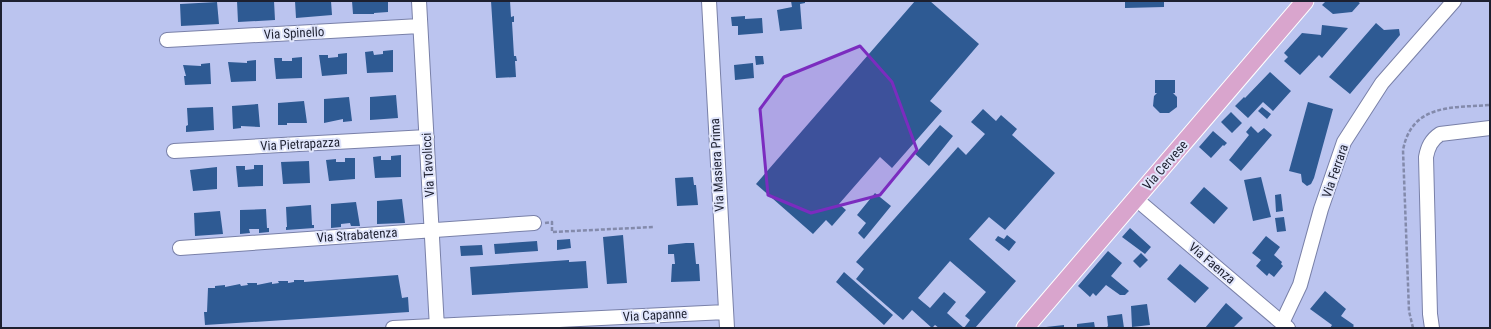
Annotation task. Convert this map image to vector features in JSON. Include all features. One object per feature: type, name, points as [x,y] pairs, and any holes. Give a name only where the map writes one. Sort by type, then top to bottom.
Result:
[{"type":"main road","name":"Via Cervese","points":[[1025,328],[1305,1]]},
{"type":"street","name":"Via Tavolicci","points":[[419,1],[437,327]]},
{"type":"street","name":"Via Masiera Prima","points":[[709,1],[727,328]]},
{"type":"street","name":"Via Ferrara","points":[[1285,326],[1300,284],[1344,142],[1382,83],[1454,1]]},
{"type":"street","name":"Via Spinello","points":[[167,40],[420,26]]},
{"type":"street","points":[[1432,328],[1426,157],[1428,147],[1434,138],[1440,134],[1490,128]]},
{"type":"street","name":"Via Pietrapazza","points":[[174,151],[427,137]]},
{"type":"street","name":"Via Faenza","points":[[1136,199],[1285,326]]},
{"type":"street","name":"Via Strabatenza","points":[[180,248],[431,229],[534,223]]},
{"type":"street","name":"Via Capanne","points":[[393,328],[726,312]]},
{"type":"path","points":[[534,223],[552,222],[552,232],[654,227]]},
{"type":"highlighted area","points":[[860,46],[892,82],[917,150],[880,195],[811,213],[768,195],[760,109],[784,77]]},
{"type":"building","points":[[237,1],[274,1],[275,20],[238,22]]},
{"type":"building","points":[[295,1],[331,1],[332,15],[296,18]]},
{"type":"building","points":[[352,1],[388,1],[388,12],[353,14]]},
{"type":"building","points":[[491,1],[510,1],[511,17],[514,16],[514,22],[512,22],[514,56],[516,56],[517,61],[515,61],[516,77],[496,78]]},
{"type":"building","points":[[791,1],[805,1],[805,3],[800,4],[802,29],[780,31],[777,10],[792,7]]},
{"type":"building","points":[[915,1],[930,1],[979,44],[930,101],[942,111],[892,168],[880,157],[839,204],[846,210],[832,226],[826,220],[813,234],[756,184]]},
{"type":"building","points":[[1125,1],[1164,1],[1164,7],[1125,8]]},
{"type":"building","points":[[1326,1],[1357,1],[1360,3],[1352,12],[1333,14],[1322,5]]},
{"type":"building","points":[[217,2],[219,24],[181,26],[180,4]]},
{"type":"building","points":[[745,16],[745,19],[762,18],[763,33],[738,35],[738,26],[732,26],[731,17]]},
{"type":"building","points":[[1376,23],[1384,30],[1399,29],[1400,35],[1350,94],[1329,77]]},
{"type":"building","points":[[1322,25],[1348,28],[1322,58],[1319,55],[1300,75],[1284,61],[1288,57],[1284,53],[1302,33],[1321,35]]},
{"type":"building","points":[[393,50],[393,72],[367,73],[365,52],[373,51],[374,55],[383,54],[383,51]]},
{"type":"building","points":[[347,53],[347,74],[322,76],[319,55],[328,55],[328,58],[338,57],[338,54]]},
{"type":"building","points":[[755,56],[763,56],[764,64],[756,65]]},
{"type":"building","points":[[302,57],[302,78],[276,79],[274,58],[282,58],[282,61],[292,61],[292,58]]},
{"type":"building","points":[[256,60],[256,81],[231,82],[228,62],[247,63],[247,61]]},
{"type":"building","points":[[210,63],[211,84],[185,85],[184,76],[186,76],[183,65],[201,66],[201,64]]},
{"type":"building","points":[[753,63],[754,78],[735,80],[734,65]]},
{"type":"building","points":[[1270,72],[1291,91],[1273,111],[1263,102],[1248,118],[1235,106],[1244,97],[1245,98]]},
{"type":"building","points":[[1155,80],[1175,80],[1175,93],[1173,93],[1177,97],[1177,107],[1169,113],[1160,113],[1153,106],[1154,96],[1157,93],[1155,93]]},
{"type":"building","points":[[396,95],[398,118],[370,120],[370,97]]},
{"type":"building","points":[[349,97],[352,121],[343,122],[343,119],[324,123],[324,99]]},
{"type":"building","points":[[304,101],[307,123],[287,123],[287,125],[278,125],[278,103]]},
{"type":"building","points":[[1308,102],[1333,109],[1314,178],[1311,184],[1307,186],[1302,182],[1301,174],[1289,171]]},
{"type":"building","points":[[258,104],[260,127],[241,126],[241,128],[233,129],[232,106]]},
{"type":"building","points":[[213,107],[214,130],[186,132],[186,126],[188,125],[187,108]]},
{"type":"building","points":[[1262,107],[1271,114],[1267,119],[1258,111]]},
{"type":"building","points":[[983,109],[996,121],[1001,115],[1017,129],[1012,135],[1055,173],[1005,230],[989,217],[969,239],[1016,281],[975,328],[964,328],[939,328],[935,325],[932,328],[912,310],[903,320],[856,279],[864,269],[856,262],[958,147],[966,155],[985,134],[971,122]],"holes":[[[950,261],[986,292],[965,316],[970,320],[964,328],[947,313],[956,302],[944,292],[930,308],[918,298]]]},
{"type":"building","points":[[1231,112],[1242,123],[1232,133],[1221,122]]},
{"type":"building","points":[[940,125],[953,136],[929,166],[915,154]]},
{"type":"building","points":[[1251,126],[1258,133],[1264,128],[1272,135],[1241,171],[1229,160],[1249,135],[1246,132]]},
{"type":"building","points":[[1213,131],[1227,143],[1224,146],[1223,145],[1211,158],[1199,147]]},
{"type":"building","points":[[401,155],[401,177],[375,178],[373,157],[381,156],[381,160],[391,160],[391,156]]},
{"type":"building","points":[[345,158],[355,158],[355,179],[329,181],[326,160],[336,159],[336,162],[345,162]]},
{"type":"building","points":[[309,161],[310,183],[283,184],[281,162]]},
{"type":"building","points":[[254,165],[263,165],[263,186],[238,187],[236,166],[245,166],[245,170],[254,169]]},
{"type":"building","points":[[217,167],[217,189],[193,191],[190,170]]},
{"type":"building","points":[[693,177],[694,185],[696,185],[698,205],[677,206],[675,178]]},
{"type":"building","points":[[1261,177],[1271,217],[1253,221],[1244,180]]},
{"type":"building","points":[[1204,187],[1228,208],[1214,224],[1190,203]]},
{"type":"building","points":[[875,193],[891,206],[864,239],[858,233],[866,223],[857,215]]},
{"type":"building","points":[[1281,194],[1283,211],[1276,212],[1275,195]]},
{"type":"building","points":[[402,199],[405,223],[377,224],[377,201]]},
{"type":"building","points":[[356,202],[360,226],[351,226],[350,223],[341,224],[341,227],[331,228],[331,204]]},
{"type":"building","points":[[311,205],[312,225],[314,225],[314,228],[286,230],[286,207]]},
{"type":"building","points":[[266,209],[267,228],[269,228],[269,232],[259,233],[259,229],[249,229],[250,233],[240,234],[240,210]]},
{"type":"building","points":[[220,211],[223,234],[195,236],[194,213]]},
{"type":"building","points":[[1284,217],[1286,231],[1277,232],[1275,218]]},
{"type":"building","points":[[1130,228],[1151,247],[1145,254],[1122,237]]},
{"type":"building","points":[[623,235],[627,283],[607,284],[603,237]]},
{"type":"building","points":[[1007,235],[1016,242],[1009,251],[995,240],[998,236],[1004,239]]},
{"type":"building","points":[[1266,236],[1280,247],[1274,255],[1282,262],[1281,264],[1283,266],[1274,277],[1269,273],[1267,276],[1256,266],[1261,260],[1252,253]]},
{"type":"building","points":[[570,239],[571,248],[557,250],[557,240]]},
{"type":"building","points":[[537,241],[538,251],[495,254],[494,244]]},
{"type":"building","points":[[694,243],[696,264],[699,264],[700,281],[671,282],[672,264],[675,264],[674,254],[668,254],[668,245]]},
{"type":"building","points":[[482,245],[483,255],[461,256],[460,246]]},
{"type":"building","points":[[1108,251],[1122,263],[1111,276],[1129,291],[1125,295],[1120,295],[1106,285],[1096,296],[1093,293],[1090,297],[1078,286]]},
{"type":"building","points":[[1141,253],[1148,260],[1140,268],[1133,261]]},
{"type":"building","points":[[569,260],[569,262],[586,261],[588,288],[472,295],[470,267]]},
{"type":"building","points":[[1180,264],[1209,288],[1195,303],[1167,279]]},
{"type":"building","points":[[844,272],[893,315],[884,325],[836,282]]},
{"type":"building","points":[[398,275],[402,298],[408,297],[409,312],[205,325],[204,312],[207,312],[208,288],[215,288],[215,286],[225,285],[225,287],[240,284],[241,286],[248,285],[247,283],[257,283],[257,285],[272,282],[272,284],[279,283],[278,281],[288,281],[288,283],[294,282],[294,280],[304,280],[304,282]]},
{"type":"building","points":[[1325,291],[1346,309],[1341,316],[1354,325],[1353,326],[1355,328],[1330,328],[1332,325],[1310,309]]},
{"type":"building","points":[[1226,303],[1243,318],[1233,328],[1205,328]]},
{"type":"building","points":[[1147,304],[1150,325],[1132,327],[1131,306]]},
{"type":"building","points":[[1122,314],[1124,328],[1106,328],[1108,326],[1107,316]]},
{"type":"building","points":[[1094,322],[1095,328],[1077,328],[1077,324]]},
{"type":"building","points":[[1064,325],[1064,328],[1046,328],[1046,327]]}]
